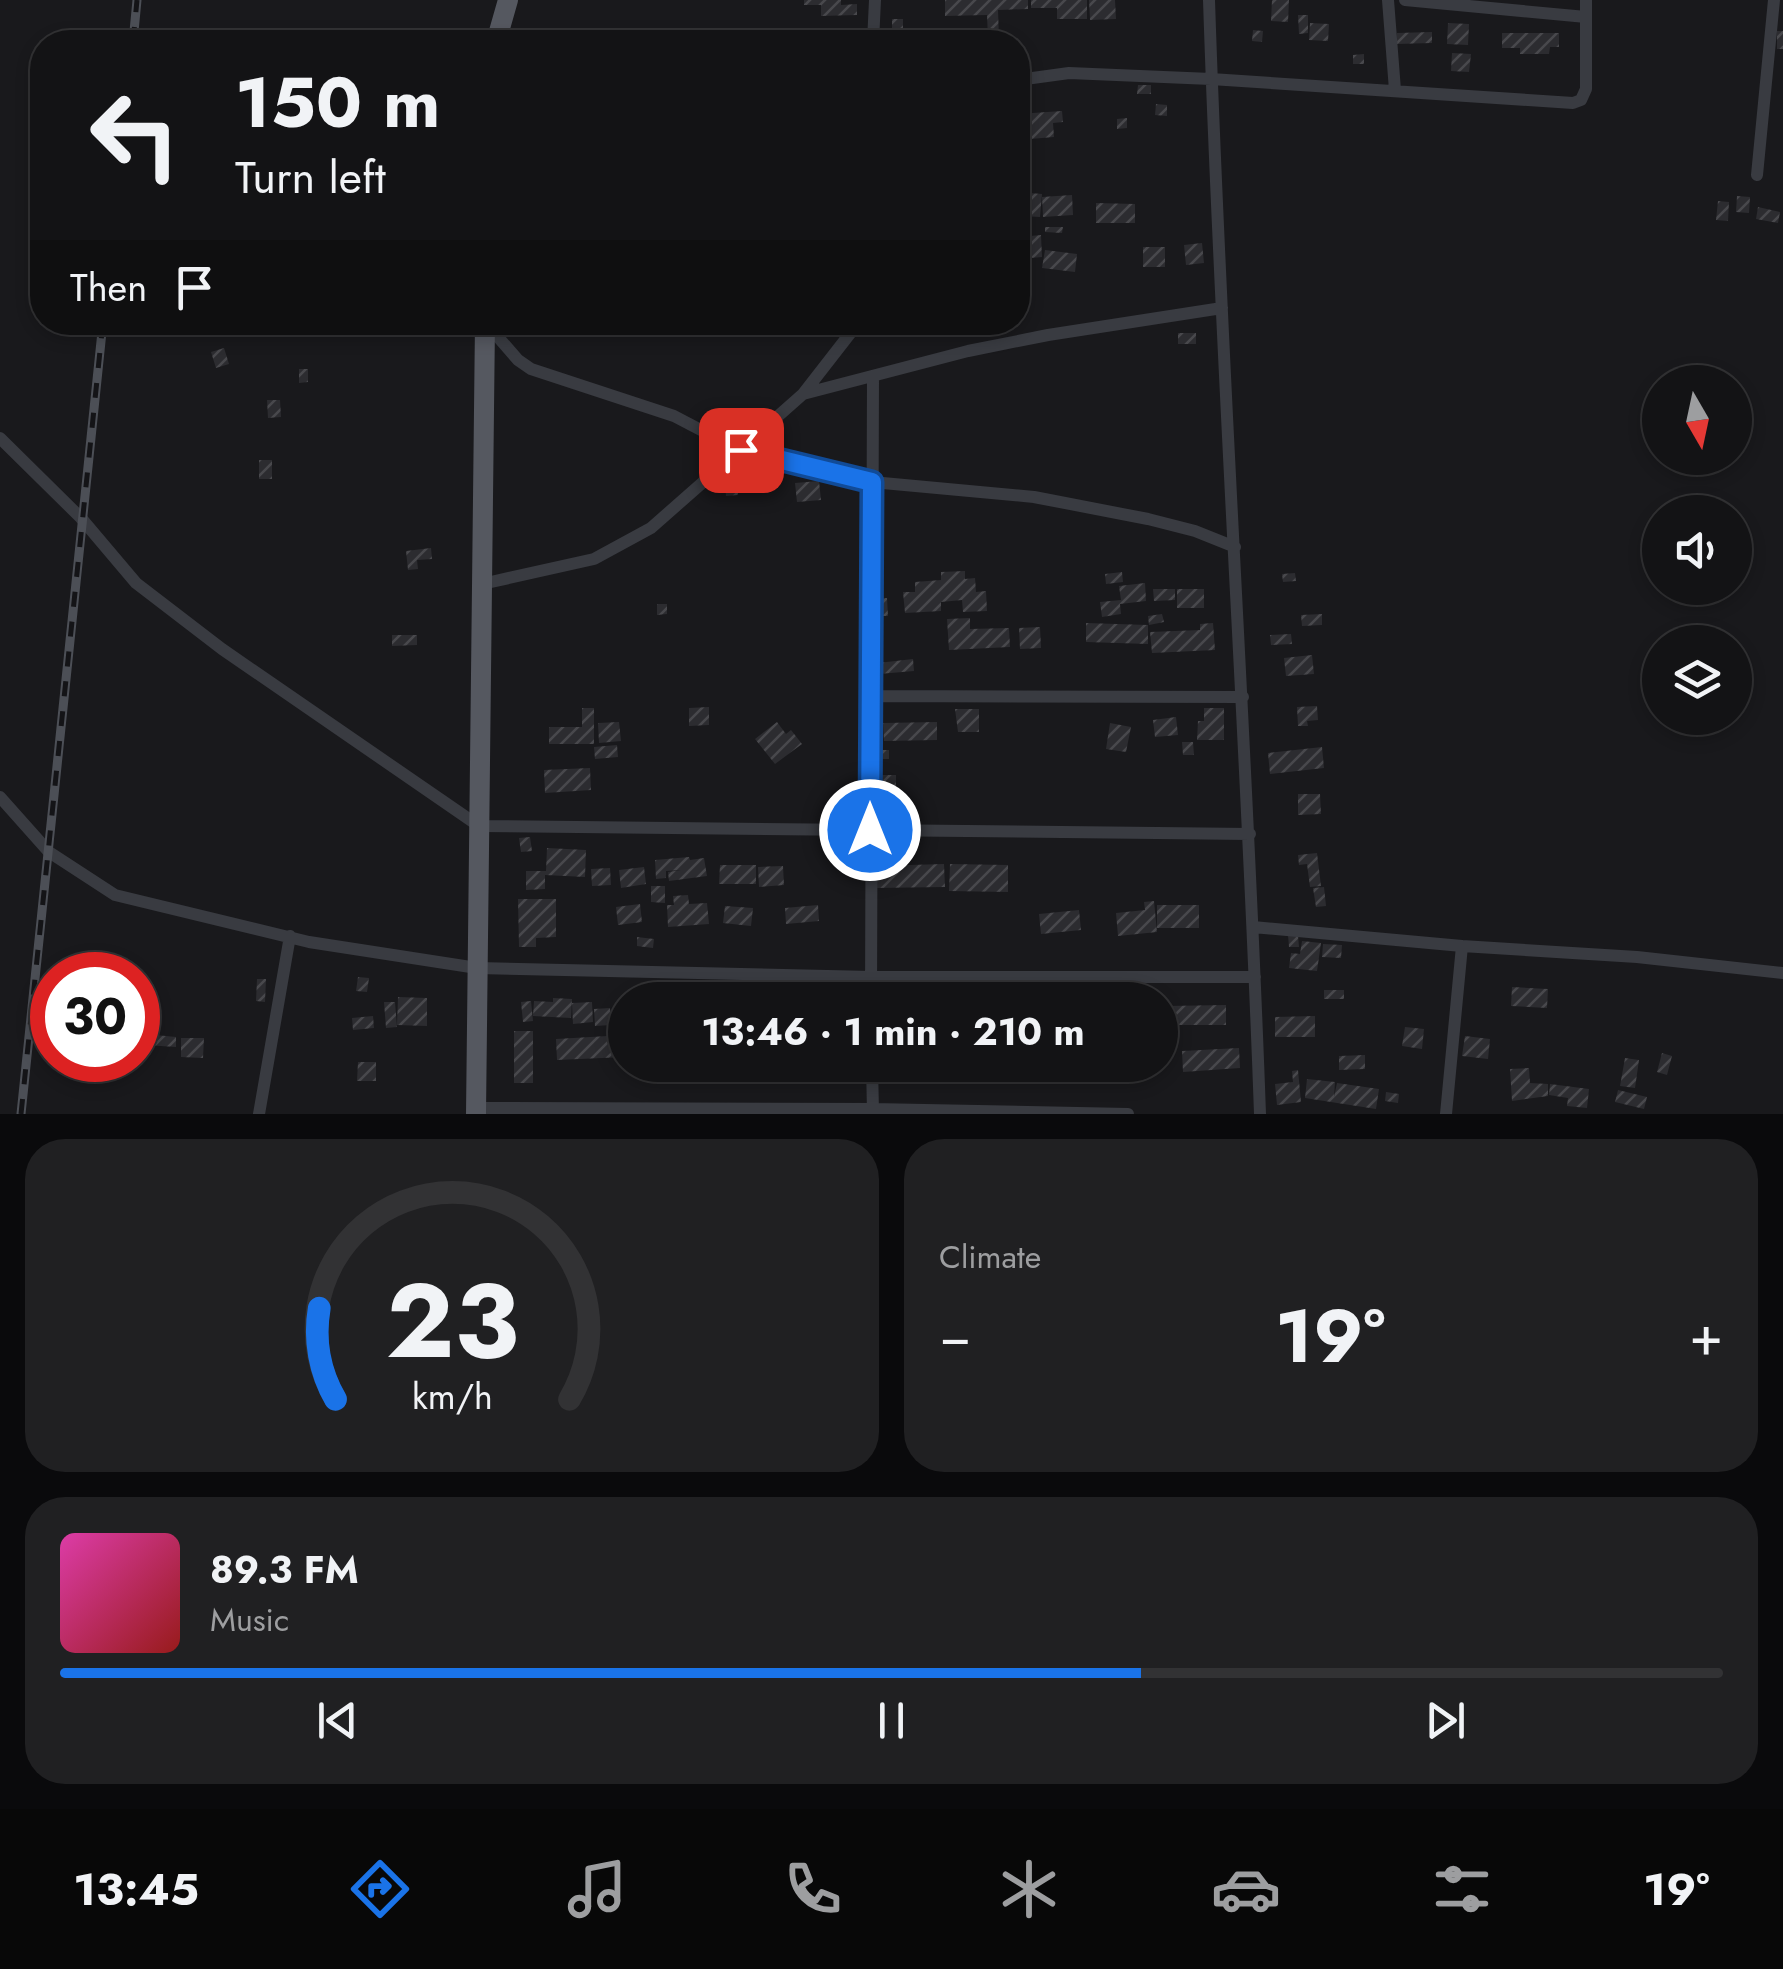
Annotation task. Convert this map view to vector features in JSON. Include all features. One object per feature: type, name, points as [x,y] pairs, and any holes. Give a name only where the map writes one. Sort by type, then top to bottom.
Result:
[{"type":"main road","points":[[499,30],[508,0]]},
{"type":"main road","points":[[476,1111],[485,335]]},
{"type":"street","points":[[874,30],[875,0]]},
{"type":"street","points":[[1209,0],[1260,1114]]},
{"type":"street","points":[[1388,0],[1394,90]]},
{"type":"street","points":[[1405,0],[1586,18]]},
{"type":"street","points":[[1030,78],[1069,73],[1211,78],[1562,105],[1581,100],[1586,89],[1586,0]]},
{"type":"street","points":[[1757,175],[1774,0]]},
{"type":"street","points":[[803,394],[1048,335],[1222,308]]},
{"type":"street","points":[[496,335],[531,369],[674,416],[741,450],[872,482],[1034,497],[1148,518],[1235,547]]},
{"type":"street","points":[[482,584],[594,559],[651,528],[803,394],[850,335]]},
{"type":"street","points":[[871,982],[873,376]]},
{"type":"street","points":[[0,438],[82,518],[136,583],[222,649],[479,826],[1250,834]]},
{"type":"street","points":[[870,696],[1243,697]]},
{"type":"street","points":[[0,796],[49,852],[115,894],[309,942],[477,968],[871,977],[1255,977]]},
{"type":"street","points":[[1254,926],[1462,946],[1637,957],[1783,974]]},
{"type":"street","points":[[259,1114],[290,936]]},
{"type":"street","points":[[1446,1114],[1462,946]]},
{"type":"street","points":[[872,1082],[872,1111]]},
{"type":"street","points":[[476,1111],[1128,1114]]},
{"type":"building","points":[[804,0],[857,4],[857,15],[821,16],[821,5],[804,5]]},
{"type":"building","points":[[945,0],[1028,0],[1028,9],[998,10],[999,30],[988,30],[987,15],[945,16]]},
{"type":"building","points":[[1031,0],[1087,0],[1087,19],[1057,19],[1057,8],[1031,8]]},
{"type":"building","points":[[1089,0],[1115,0],[1116,19],[1090,20]]},
{"type":"building","points":[[1272,0],[1289,0],[1288,22],[1271,21]]},
{"type":"building","points":[[1298,15],[1308,15],[1308,33],[1299,34]]},
{"type":"building","points":[[892,19],[903,19],[903,30],[892,30]]},
{"type":"building","points":[[1310,23],[1329,24],[1328,41],[1309,40]]},
{"type":"building","points":[[1448,23],[1469,24],[1468,45],[1447,44]]},
{"type":"building","points":[[1253,30],[1263,31],[1262,42],[1252,41]]},
{"type":"building","points":[[1777,31],[1783,31],[1783,49],[1777,49]]},
{"type":"building","points":[[1432,32],[1432,43],[1397,44],[1397,33]]},
{"type":"building","points":[[1502,33],[1559,33],[1559,47],[1550,47],[1549,54],[1520,54],[1520,48],[1502,48]]},
{"type":"building","points":[[1452,53],[1471,54],[1469,72],[1451,71]]},
{"type":"building","points":[[1364,54],[1364,64],[1353,64],[1353,55]]},
{"type":"building","points":[[1138,85],[1151,85],[1151,94],[1137,94]]},
{"type":"building","points":[[1156,104],[1167,105],[1167,116],[1155,115]]},
{"type":"building","points":[[1062,111],[1063,122],[1053,123],[1054,137],[1030,139],[1030,113]]},
{"type":"building","points":[[1127,118],[1127,128],[1117,129],[1117,119]]},
{"type":"building","points":[[1030,193],[1042,194],[1040,217],[1030,216]]},
{"type":"building","points":[[1072,195],[1073,215],[1043,217],[1042,197]]},
{"type":"building","points":[[1737,196],[1750,197],[1749,213],[1736,212]]},
{"type":"building","points":[[1718,201],[1729,202],[1728,221],[1716,220]]},
{"type":"building","points":[[1096,203],[1135,204],[1135,223],[1096,223]]},
{"type":"building","points":[[1758,207],[1780,212],[1778,223],[1756,219]]},
{"type":"building","points":[[1045,227],[1063,227],[1062,233],[1045,232]]},
{"type":"building","points":[[1041,235],[1042,257],[1031,258],[1030,236]]},
{"type":"building","points":[[1202,243],[1204,263],[1186,265],[1184,245]]},
{"type":"building","points":[[1143,247],[1165,247],[1165,267],[1143,267]]},
{"type":"building","points":[[1045,250],[1077,254],[1075,272],[1042,268]]},
{"type":"building","points":[[1178,333],[1196,333],[1196,344],[1178,344]]},
{"type":"building","points":[[224,348],[229,364],[216,368],[211,352]]},
{"type":"building","points":[[299,369],[308,369],[308,382],[299,383]]},
{"type":"building","points":[[267,400],[280,400],[281,417],[268,418]]},
{"type":"building","points":[[259,460],[272,460],[272,479],[259,479]]},
{"type":"building","points":[[737,479],[738,495],[726,496],[725,480]]},
{"type":"building","points":[[819,481],[821,500],[797,502],[795,483]]},
{"type":"building","points":[[431,548],[432,559],[417,560],[418,569],[408,570],[406,551]]},
{"type":"building","points":[[965,571],[965,579],[975,578],[976,592],[986,591],[987,611],[963,612],[962,600],[941,602],[941,611],[905,613],[903,592],[915,592],[915,582],[941,580],[941,572]]},
{"type":"building","points":[[1122,572],[1123,582],[1106,584],[1105,574]]},
{"type":"building","points":[[1295,573],[1296,581],[1283,582],[1282,574]]},
{"type":"building","points":[[1145,583],[1146,601],[1120,604],[1121,614],[1102,617],[1100,602],[1121,600],[1119,586]]},
{"type":"building","points":[[1153,589],[1175,589],[1175,600],[1154,601]]},
{"type":"building","points":[[1177,589],[1204,589],[1204,608],[1177,608]]},
{"type":"building","points":[[877,598],[887,598],[888,616],[878,616]]},
{"type":"building","points":[[657,604],[667,604],[667,614],[657,615]]},
{"type":"building","points":[[1162,614],[1164,622],[1149,625],[1148,616]]},
{"type":"building","points":[[1322,614],[1322,625],[1302,626],[1301,615]]},
{"type":"building","points":[[970,618],[970,629],[1009,628],[1010,647],[949,650],[947,619]]},
{"type":"building","points":[[1086,623],[1148,625],[1148,644],[1086,642]]},
{"type":"building","points":[[1213,623],[1215,650],[1152,653],[1150,632],[1200,630],[1200,624]]},
{"type":"building","points":[[1040,627],[1041,648],[1020,649],[1019,628]]},
{"type":"building","points":[[1291,634],[1292,644],[1271,645],[1270,635]]},
{"type":"building","points":[[392,635],[417,635],[417,645],[392,646]]},
{"type":"building","points":[[1312,655],[1314,674],[1286,676],[1284,658]]},
{"type":"building","points":[[913,659],[914,671],[879,674],[878,663]]},
{"type":"building","points":[[1317,706],[1318,720],[1298,726],[1297,707]]},
{"type":"building","points":[[709,707],[709,725],[689,726],[689,708]]},
{"type":"building","points":[[582,708],[594,708],[594,744],[549,744],[549,727],[582,727]]},
{"type":"building","points":[[1204,708],[1224,708],[1224,740],[1197,740],[1198,721],[1204,721]]},
{"type":"building","points":[[955,709],[979,709],[979,732],[958,732]]},
{"type":"building","points":[[1176,717],[1178,735],[1155,737],[1153,720]]},
{"type":"building","points":[[619,722],[621,741],[599,743],[598,723]]},
{"type":"building","points":[[777,722],[786,734],[791,730],[802,744],[775,764],[755,739]]},
{"type":"building","points":[[937,722],[937,740],[884,741],[883,723]]},
{"type":"building","points":[[1110,723],[1131,727],[1126,752],[1106,749]]},
{"type":"building","points":[[1182,742],[1193,742],[1194,755],[1183,755]]},
{"type":"building","points":[[617,745],[618,757],[595,759],[594,747]]},
{"type":"building","points":[[1322,747],[1324,768],[1270,774],[1268,753]]},
{"type":"building","points":[[877,750],[889,750],[889,759],[877,759]]},
{"type":"building","points":[[590,768],[591,790],[545,793],[544,770]]},
{"type":"building","points":[[876,775],[896,775],[896,794],[876,794]]},
{"type":"building","points":[[1298,794],[1320,794],[1321,814],[1298,815]]},
{"type":"building","points":[[530,837],[532,851],[521,852],[519,838]]},
{"type":"building","points":[[547,848],[586,850],[585,877],[545,875],[545,889],[526,890],[526,871],[546,871]]},
{"type":"building","points":[[1317,853],[1321,886],[1310,887],[1307,864],[1299,865],[1298,855]]},
{"type":"building","points":[[704,858],[707,876],[669,881],[668,872],[681,870],[666,871],[666,878],[656,879],[655,860]]},
{"type":"building","points":[[944,864],[945,887],[875,888],[875,866]]},
{"type":"building","points":[[950,864],[1008,865],[1008,892],[949,891]]},
{"type":"building","points":[[720,865],[756,865],[756,884],[719,884]]},
{"type":"building","points":[[783,866],[784,885],[759,887],[758,867]]},
{"type":"building","points":[[644,867],[646,884],[621,888],[619,870]]},
{"type":"building","points":[[610,868],[611,885],[592,886],[591,869]]},
{"type":"building","points":[[651,886],[665,886],[665,903],[651,902]]},
{"type":"building","points":[[1324,887],[1326,906],[1316,907],[1313,888]]},
{"type":"building","points":[[688,895],[689,904],[707,903],[709,924],[668,927],[667,905],[674,905],[673,896]]},
{"type":"building","points":[[518,899],[556,899],[556,937],[536,938],[536,947],[519,947]]},
{"type":"building","points":[[1154,901],[1157,932],[1118,936],[1116,913],[1145,910],[1144,902]]},
{"type":"building","points":[[640,904],[642,922],[618,925],[616,907]]},
{"type":"building","points":[[818,905],[819,921],[786,924],[785,908]]},
{"type":"building","points":[[1157,905],[1199,905],[1199,928],[1157,928]]},
{"type":"building","points":[[725,906],[753,908],[751,926],[723,923]]},
{"type":"building","points":[[1079,910],[1081,930],[1041,934],[1039,914]]},
{"type":"building","points":[[1288,935],[1298,935],[1299,947],[1289,947]]},
{"type":"building","points":[[637,937],[654,939],[653,948],[637,946]]},
{"type":"building","points":[[1302,941],[1321,943],[1317,971],[1289,968],[1291,953],[1300,954]]},
{"type":"building","points":[[1323,944],[1342,945],[1341,958],[1322,957]]},
{"type":"building","points":[[358,977],[369,978],[367,992],[356,991]]},
{"type":"building","points":[[257,979],[266,979],[265,1002],[256,1001]]},
{"type":"building","points":[[1512,987],[1548,989],[1547,1008],[1511,1006]]},
{"type":"building","points":[[1324,990],[1344,990],[1344,999],[1324,999]]},
{"type":"building","points":[[398,997],[427,998],[427,1026],[397,1025]]},
{"type":"building","points":[[553,998],[572,999],[571,1018],[533,1016],[534,1001],[553,1002]]},
{"type":"building","points":[[531,1001],[533,1021],[523,1022],[521,1002]]},
{"type":"building","points":[[384,1002],[395,1002],[397,1027],[386,1028]]},
{"type":"building","points":[[592,1002],[593,1022],[573,1024],[572,1003]]},
{"type":"building","points":[[1226,1005],[1226,1025],[1178,1025],[1178,1006]]},
{"type":"building","points":[[608,1008],[608,1025],[595,1026],[594,1009]]},
{"type":"building","points":[[373,1016],[374,1028],[353,1030],[352,1018]]},
{"type":"building","points":[[1315,1016],[1315,1037],[1275,1037],[1275,1017]]},
{"type":"building","points":[[1405,1027],[1424,1029],[1422,1049],[1402,1046]]},
{"type":"building","points":[[514,1031],[533,1031],[533,1083],[514,1083]]},
{"type":"building","points":[[160,1035],[176,1037],[176,1047],[160,1046]]},
{"type":"building","points":[[608,1036],[608,1058],[557,1060],[556,1039]]},
{"type":"building","points":[[1465,1036],[1490,1039],[1488,1059],[1462,1056]]},
{"type":"building","points":[[181,1038],[204,1038],[203,1058],[181,1057]]},
{"type":"building","points":[[1239,1048],[1240,1068],[1183,1072],[1182,1051]]},
{"type":"building","points":[[1662,1053],[1672,1056],[1667,1075],[1657,1072]]},
{"type":"building","points":[[1365,1055],[1365,1069],[1339,1070],[1339,1056]]},
{"type":"building","points":[[1625,1058],[1639,1060],[1635,1088],[1620,1086]]},
{"type":"building","points":[[358,1062],[376,1062],[376,1081],[357,1081]]},
{"type":"building","points":[[1529,1068],[1530,1083],[1548,1084],[1548,1096],[1512,1101],[1510,1069]]},
{"type":"building","points":[[1298,1070],[1301,1102],[1277,1105],[1275,1084],[1293,1082],[1292,1071]]},
{"type":"building","points":[[1307,1079],[1335,1082],[1334,1097],[1337,1083],[1379,1089],[1376,1109],[1305,1098]]},
{"type":"building","points":[[1550,1084],[1589,1089],[1587,1108],[1567,1106],[1568,1098],[1549,1095]]},
{"type":"building","points":[[1618,1090],[1647,1097],[1644,1109],[1615,1102]]},
{"type":"building","points":[[1386,1092],[1399,1094],[1398,1103],[1385,1101]]},
{"type":"railway","points":[[134,30],[137,0]]},
{"type":"railway","points":[[21,1114],[102,335]]},
{"type":"route","points":[[741,450],[872,482],[870,830]]}]
